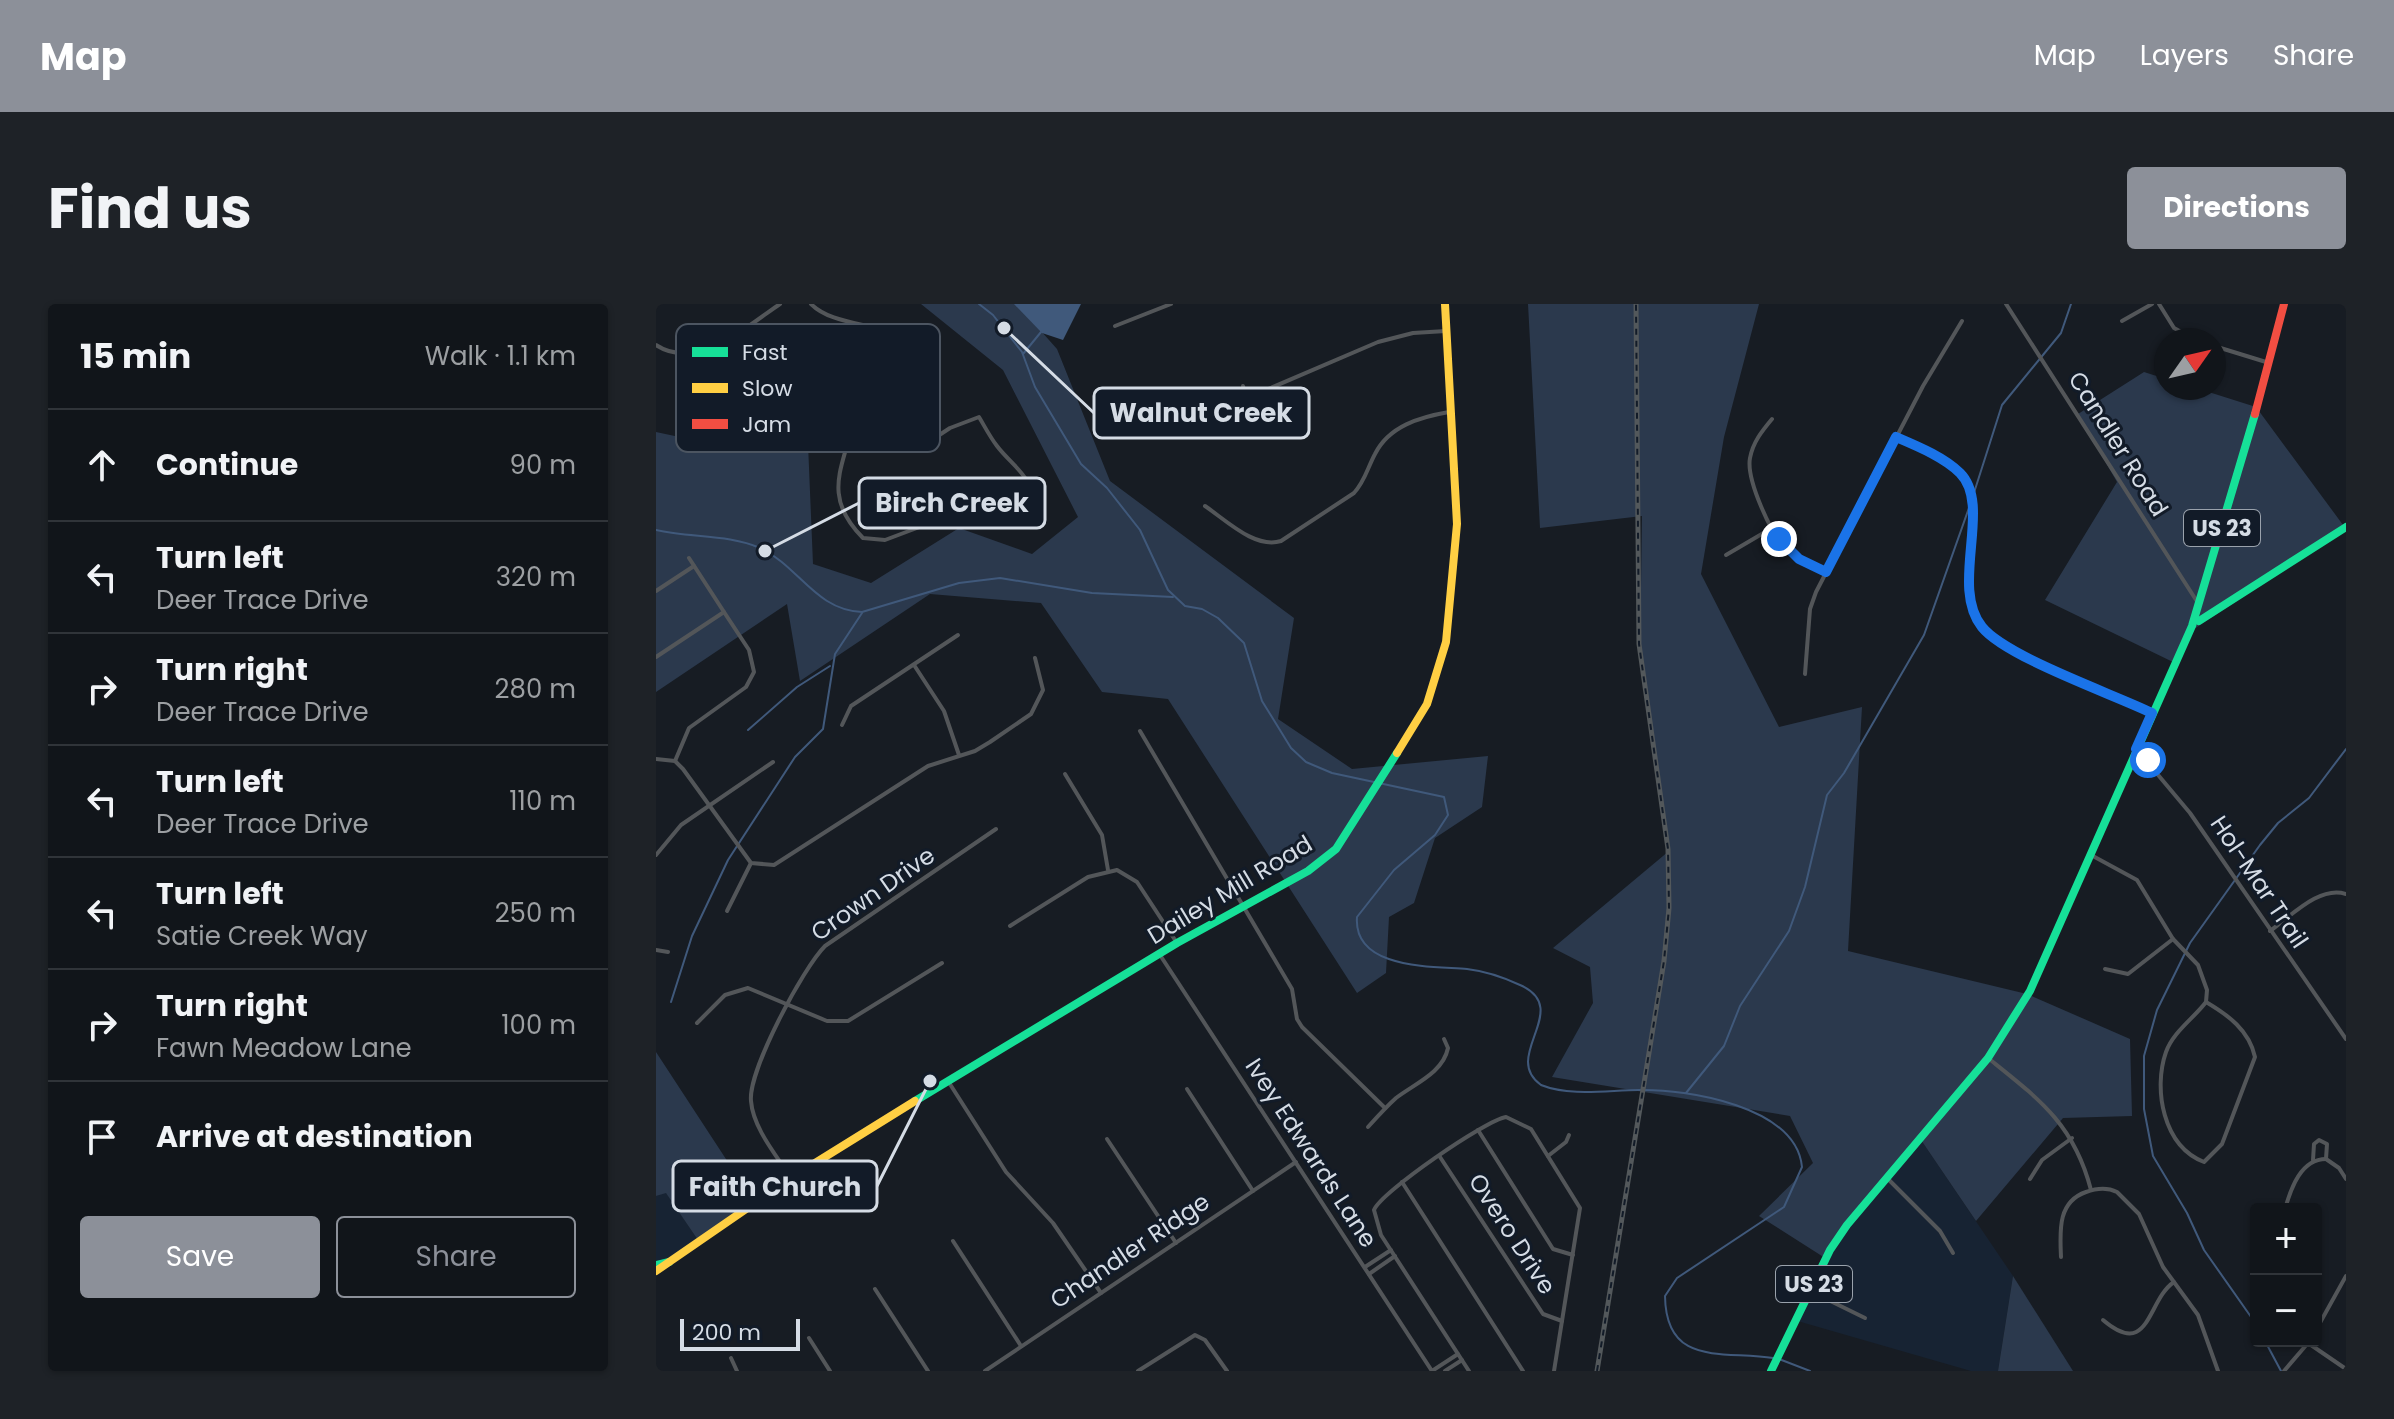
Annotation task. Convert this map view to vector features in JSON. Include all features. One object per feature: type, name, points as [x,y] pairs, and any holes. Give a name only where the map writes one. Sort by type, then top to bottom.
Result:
[{"type":"street","points":[[750,324],[780,304]]},
{"type":"street","points":[[811,304],[826,314],[858,324]]},
{"type":"street","points":[[1115,326],[1171,304]]},
{"type":"street","name":"Dailey Mill Road","points":[[656,1268],[791,1178],[948,1081],[1177,943],[1308,871],[1336,849],[1427,704],[1446,642],[1455,560],[1456,490],[1445,304]]},
{"type":"street","name":"Candler Road","points":[[2006,304],[2198,603]]},
{"type":"street","points":[[2122,321],[2152,304]]},
{"type":"street","points":[[2159,304],[2174,328]]},
{"type":"street","name":"US 23","points":[[1771,1371],[1847,1225],[1988,1058],[2030,991],[2152,713],[2195,623],[2198,603],[2233,496],[2266,362],[2284,304]]},
{"type":"street","points":[[1805,674],[1810,609],[1826,572],[1896,437],[1962,321]]},
{"type":"street","points":[[1113,397],[1132,427],[1152,436],[1171,432],[1378,342],[1413,333],[1446,331]]},
{"type":"street","points":[[656,345],[676,351]]},
{"type":"street","points":[[2226,350],[2266,362]]},
{"type":"street","points":[[1243,386],[1246,398]]},
{"type":"street","points":[[1205,506],[1258,541],[1270,544],[1281,541],[1354,493],[1363,483],[1375,454],[1390,434],[1417,420],[1449,412]]},
{"type":"street","points":[[844,452],[838,483],[846,515],[863,538],[885,540],[962,511],[974,510],[1011,522],[1032,507],[1033,497],[1025,476],[996,446],[979,417],[940,435]]},
{"type":"street","points":[[1772,419],[1753,447],[1750,471],[1772,528],[1786,549],[1826,572]]},
{"type":"street","points":[[1896,437],[1952,466],[1966,481],[1972,510],[1967,566],[1971,596],[1981,626],[2028,657],[2152,713]]},
{"type":"street","points":[[2195,623],[2346,527]]},
{"type":"street","points":[[1726,555],[1772,528]]},
{"type":"street","points":[[675,761],[689,728],[746,687],[754,672],[749,650],[689,558]]},
{"type":"street","points":[[656,591],[694,566]]},
{"type":"street","points":[[656,657],[724,612]]},
{"type":"street","points":[[842,725],[851,706],[958,635]]},
{"type":"street","points":[[656,759],[675,761],[751,863],[768,866],[783,862],[928,766],[990,742],[1037,708],[1043,683],[1035,658]]},
{"type":"street","points":[[914,665],[944,711],[959,755]]},
{"type":"street","points":[[1140,731],[1246,906],[1257,933],[1292,989],[1297,1019],[1302,1027],[1385,1108]]},
{"type":"street","name":"Hol-Mar Trail","points":[[2136,749],[2174,792],[2346,1039]]},
{"type":"street","points":[[656,855],[681,825],[773,762]]},
{"type":"street","points":[[1065,774],[1102,835],[1108,870]]},
{"type":"street","name":"Crown Drive","points":[[791,1178],[763,1134],[751,1101],[755,1077],[805,969],[825,946],[996,829]]},
{"type":"street","points":[[2091,855],[2137,880],[2173,939],[2198,965],[2207,990],[2206,1002],[2166,1052],[2162,1112],[2176,1137],[2196,1159],[2204,1162],[2222,1144],[2255,1057],[2253,1047],[2232,1020],[2206,1002]]},
{"type":"street","points":[[727,911],[751,863]]},
{"type":"street","points":[[1010,926],[1088,877],[1108,870],[1123,872],[1137,882],[1177,943]]},
{"type":"street","points":[[2270,931],[2321,894],[2336,891],[2346,894]]},
{"type":"street","points":[[2105,969],[2128,974],[2173,939]]},
{"type":"street","points":[[656,950],[668,952]]},
{"type":"street","name":"Ivey Edwards Lane","points":[[1160,955],[1432,1371]]},
{"type":"street","points":[[697,1023],[725,995],[739,988],[757,989],[827,1021],[848,1021],[942,963]]},
{"type":"street","points":[[1368,1127],[1385,1108],[1443,1061],[1448,1048],[1444,1039]]},
{"type":"street","points":[[1988,1058],[2052,1111],[2072,1138],[2091,1190]]},
{"type":"street","points":[[948,1081],[1006,1172],[1053,1223],[1101,1293]]},
{"type":"street","points":[[1187,1089],[1253,1191]]},
{"type":"street","points":[[1469,1371],[1391,1250],[1374,1221],[1371,1209],[1385,1194],[1500,1117],[1517,1120],[1531,1129],[1580,1208],[1554,1371]]},
{"type":"street","points":[[1478,1130],[1553,1249],[1574,1255]]},
{"type":"street","points":[[1548,1156],[1566,1142],[1569,1135]]},
{"type":"street","points":[[2030,1179],[2042,1160],[2072,1138]]},
{"type":"street","points":[[1107,1139],[1176,1243]]},
{"type":"street","points":[[2288,1203],[2300,1174],[2313,1160],[2314,1144],[2319,1140],[2327,1144],[2326,1159]]},
{"type":"street","name":"Overo Drive","points":[[1440,1156],[1538,1308],[1549,1319],[1562,1321]]},
{"type":"street","points":[[2313,1160],[2326,1159],[2339,1168],[2346,1179]]},
{"type":"street","name":"Chandler Ridge","points":[[985,1371],[1296,1162]]},
{"type":"street","points":[[1887,1178],[1940,1231],[1953,1253]]},
{"type":"street","points":[[1402,1182],[1523,1371]]},
{"type":"street","points":[[2061,1257],[2063,1214],[2071,1202],[2091,1190],[2110,1189],[2129,1201],[2174,1282],[2204,1327],[2218,1371]]},
{"type":"street","points":[[953,1241],[1021,1346]]},
{"type":"street","points":[[1365,1267],[1391,1250]]},
{"type":"street","points":[[1369,1274],[1395,1256]]},
{"type":"street","points":[[2322,1319],[2346,1276]]},
{"type":"street","points":[[2103,1320],[2119,1331],[2138,1331],[2148,1323],[2161,1294],[2174,1282]]},
{"type":"street","points":[[875,1289],[928,1371]]},
{"type":"street","points":[[1810,1291],[1865,1318]]},
{"type":"street","points":[[1138,1371],[1195,1335],[1205,1340],[1227,1371]]},
{"type":"street","points":[[809,1338],[830,1371]]},
{"type":"street","points":[[2284,1371],[2304,1347]]},
{"type":"street","points":[[2315,1347],[2346,1369]]},
{"type":"street","points":[[1432,1371],[1458,1354]]},
{"type":"street","points":[[731,1358],[737,1371]]},
{"type":"street","points":[[1445,1371],[1462,1360]]},
{"type":"shaded area","points":[[921,304],[1017,304],[1057,349],[1110,481],[1294,618],[1278,719],[1352,769],[1488,756],[1482,807],[1435,838],[1414,903],[1389,917],[1386,973],[1357,993],[1168,699],[1102,692],[1041,603],[930,594],[800,681],[787,604],[656,692],[656,432],[676,436],[676,452],[808,452],[813,564],[871,583],[959,528],[1032,554],[1078,517],[1003,370]]},
{"type":"shaded area","points":[[1014,304],[1081,304],[1063,340],[1042,333]]},
{"type":"shaded area","points":[[1528,304],[1759,304],[1724,437],[1701,574],[1779,727],[1862,707],[1848,951],[2027,994],[2130,1039],[2132,1116],[2063,1118],[1976,1221],[1919,1137],[1825,1258],[1759,1216],[1813,1163],[1790,1116],[1552,1077],[1593,1003],[1590,967],[1553,948],[1669,851],[1640,656],[1642,516],[1540,528]]},
{"type":"shaded area","points":[[2144,372],[2154,375],[2154,400],[2226,400],[2226,398],[2256,407],[2346,529],[2188,633],[2173,662],[2045,600],[2117,482],[2078,414]]},
{"type":"shaded area","points":[[656,1052],[756,1205],[700,1243],[666,1193],[656,1196]]},
{"type":"shaded area","points":[[1919,1137],[2013,1276],[1998,1371],[1971,1371],[1794,1320],[1836,1238]]},
{"type":"shaded area","points":[[666,1192],[700,1243],[656,1273],[656,1196]]},
{"type":"shaded area","points":[[2013,1276],[2073,1371],[1998,1371]]},
{"type":"waterway","points":[[979,304],[993,315],[1022,352],[1035,387],[1081,464],[1107,488],[1140,530],[1168,590],[1185,606],[1202,609],[1218,618],[1244,643],[1262,701],[1291,748],[1306,762],[1332,773],[1444,797],[1448,815],[1435,835],[1394,870],[1357,917],[1359,934],[1368,947],[1398,962],[1467,969],[1501,977],[1535,995],[1540,1007],[1540,1020],[1528,1061],[1531,1073],[1541,1085],[1577,1092],[1639,1090],[1710,1098],[1760,1116],[1781,1129],[1795,1146],[1802,1167],[1784,1207],[1677,1278],[1665,1296],[1668,1319],[1675,1335],[1687,1345],[1718,1354],[1773,1358]]},
{"type":"waterway","points":[[1972,499],[2002,405],[2061,333],[2071,304]]},
{"type":"waterway","points":[[1023,354],[1041,332]]},
{"type":"waterway","points":[[1686,1093],[1724,1046],[1740,1006],[1789,931],[1805,887],[1827,795],[1844,773],[1924,635],[1970,505]]},
{"type":"waterway","points":[[656,530],[735,540],[760,548],[786,565],[819,596],[832,604],[862,612],[959,583],[1000,578],[1092,593],[1173,597]]},
{"type":"waterway","points":[[671,1002],[692,936],[728,860],[795,757],[823,729],[835,654],[862,613]]},
{"type":"waterway","points":[[748,730],[797,687],[830,666]]},
{"type":"waterway","points":[[2250,1315],[2204,1250],[2187,1213],[2153,1156],[2144,1109],[2144,1056],[2157,1010],[2190,943],[2260,845],[2278,823],[2309,798],[2346,749]]},
{"type":"waterway","points":[[2268,1347],[2281,1371]]},
{"type":"waterway","points":[[1779,1359],[1810,1371]]},
{"type":"railway","points":[[1597,1371],[1664,961],[1669,908],[1668,849],[1639,644],[1636,304]]},
{"type":"traffic: fast","points":[[1771,1371],[1830,1250],[1847,1225],[1988,1058],[2030,991],[2192,626],[2255,414]]},
{"type":"traffic: fast","points":[[2199,621],[2346,527]]},
{"type":"traffic: fast","points":[[915,1101],[1177,943],[1308,871],[1336,849],[1397,753]]},
{"type":"traffic: fast","points":[[656,1265],[669,1262]]},
{"type":"traffic: slow","points":[[1397,753],[1427,704],[1446,642],[1457,524],[1445,304]]},
{"type":"traffic: slow","points":[[656,1271],[791,1178],[915,1101]]},
{"type":"traffic: jam","points":[[2255,414],[2284,304]]},
{"type":"place","name":"Walnut Creek","points":[[1004,328]]},
{"type":"place","name":"Birch Creek","points":[[765,551]]},
{"type":"place","name":"Faith Church","points":[[930,1081]]},
{"type":"route","points":[[1779,539],[1799,559],[1826,572],[1896,437],[1952,466],[1966,481],[1969,492],[1972,510],[1967,566],[1975,614],[1981,626],[1991,636],[2028,657],[2152,713],[2136,749],[2148,760]]}]
